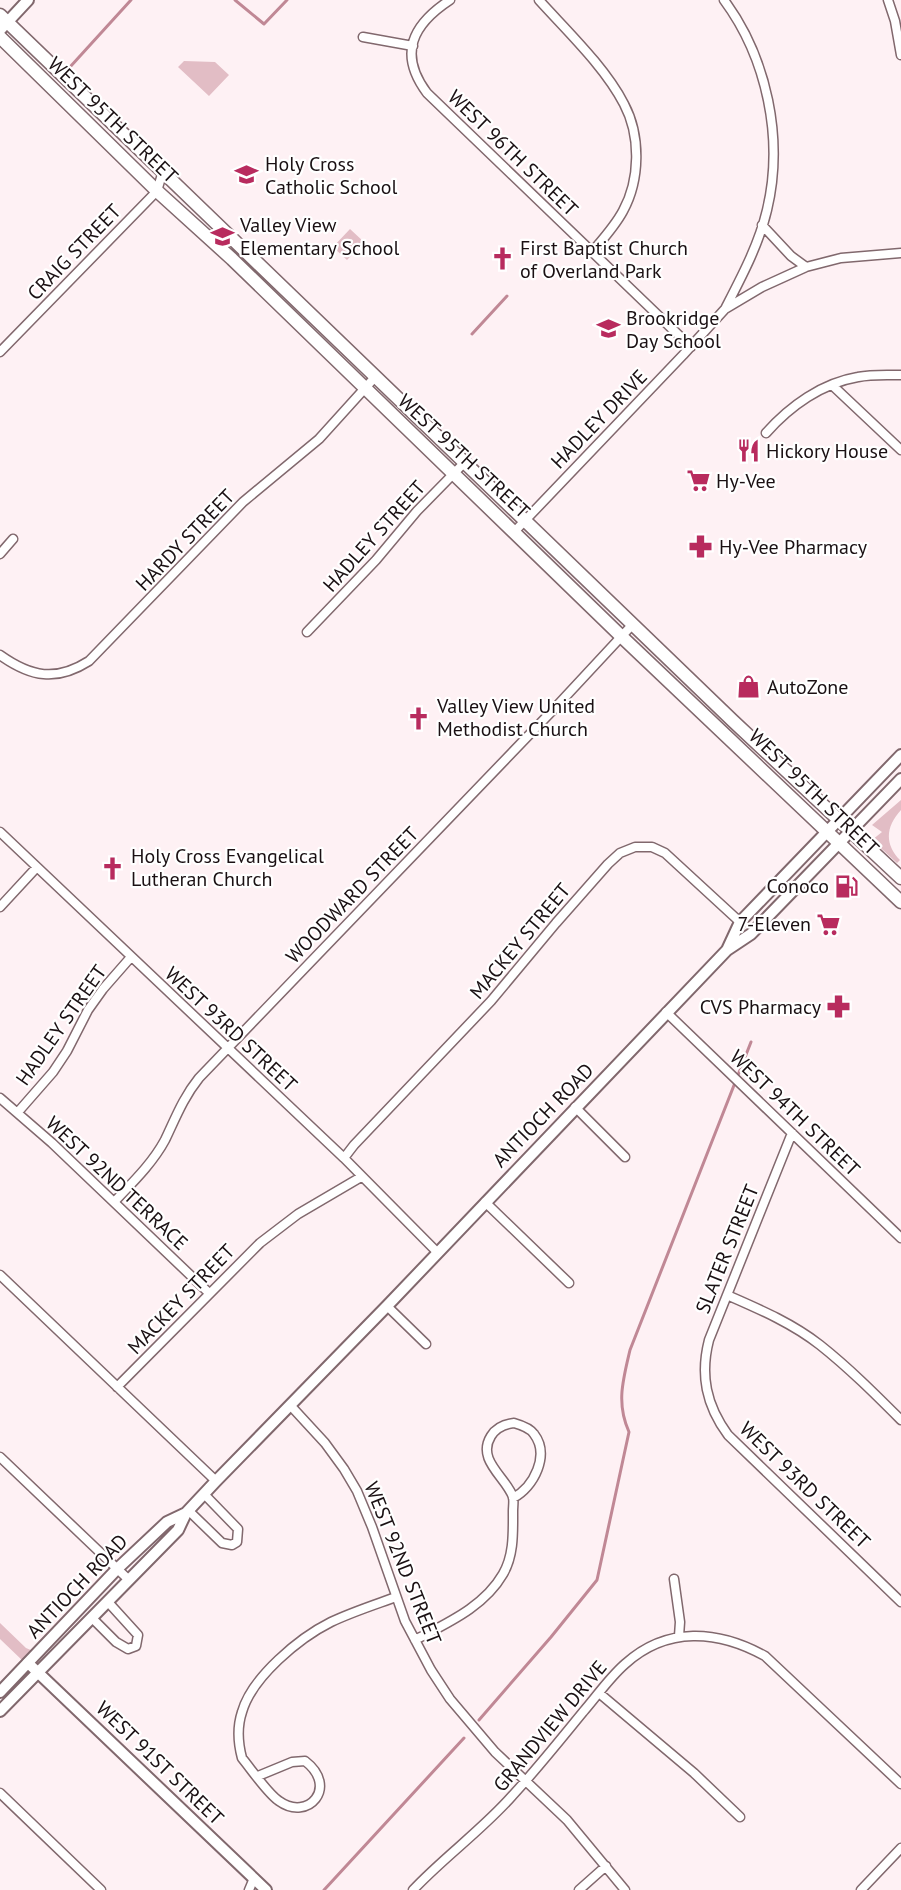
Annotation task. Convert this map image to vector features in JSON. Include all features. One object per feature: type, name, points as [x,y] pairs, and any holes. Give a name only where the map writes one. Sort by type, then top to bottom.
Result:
[{"type":"main road","points":[[2,22],[28,0]]},
{"type":"main road","name":"WEST 95TH STREET","points":[[2,22],[163,171],[733,721],[901,878]]},
{"type":"main road","name":"WEST 95TH STREET","points":[[0,38],[622,637],[901,902]]},
{"type":"main road","points":[[98,132],[110,121]]},
{"type":"main road","name":"ANTIOCH ROAD","points":[[727,950],[740,922],[901,755]]},
{"type":"main road","name":"ANTIOCH ROAD","points":[[0,1711],[178,1530],[187,1512],[216,1481],[387,1306],[666,1012],[727,950],[751,934],[901,779]]},
{"type":"main road","name":"ANTIOCH ROAD","points":[[0,1692],[117,1569],[167,1521],[187,1512]]},
{"type":"main road","name":"WEST 91ST STREET","points":[[28,1663],[266,1890]]},
{"type":"street","points":[[363,37],[413,46],[420,27],[428,17],[450,0]]},
{"type":"street","points":[[539,0],[611,82],[625,105],[633,127],[636,158],[631,190],[613,226],[592,252]]},
{"type":"street","points":[[723,0],[752,49],[768,101],[774,156],[770,197],[762,225],[752,255],[725,309]]},
{"type":"street","points":[[888,0],[895,21],[901,55]]},
{"type":"street","name":"WEST 96TH STREET","points":[[413,46],[411,56],[413,69],[417,80],[427,93],[691,347]]},
{"type":"street","name":"CRAIG STREET","points":[[0,352],[157,191],[163,171]]},
{"type":"street","points":[[762,225],[791,256],[806,267]]},
{"type":"street","name":"HADLEY DRIVE","points":[[514,531],[725,309],[762,287],[806,267],[842,258],[901,253]]},
{"type":"street","points":[[766,433],[780,418],[808,396],[832,385],[860,376],[901,375]]},
{"type":"street","name":"HARDY STREET","points":[[0,655],[26,671],[47,675],[62,674],[89,661],[243,502],[303,453],[376,376]]},
{"type":"street","points":[[832,385],[901,450]]},
{"type":"street","name":"HADLEY STREET","points":[[307,632],[376,560],[417,511],[465,462]]},
{"type":"street","points":[[0,554],[13,539]]},
{"type":"street","name":"WOODWARD STREET","points":[[114,1202],[151,1162],[165,1140],[174,1117],[190,1089],[633,624]]},
{"type":"street","name":"WEST 93RD STREET","points":[[0,832],[344,1158],[360,1177],[437,1252]]},
{"type":"street","name":"MACKEY STREET","points":[[344,1158],[491,1001],[556,923],[608,864],[620,854],[635,847],[652,847],[665,853],[740,922]]},
{"type":"street","points":[[0,906],[37,867]]},
{"type":"street","name":"HADLEY STREET","points":[[18,1112],[53,1072],[67,1051],[88,1010],[131,957]]},
{"type":"street","name":"WEST 94TH STREET","points":[[666,1012],[901,1238]]},
{"type":"street","name":"WEST 92ND TERRACE","points":[[0,1098],[18,1112],[209,1293]]},
{"type":"street","points":[[575,1107],[625,1156]]},
{"type":"street","name":"SLATER STREET","points":[[704,1380],[707,1347],[792,1133]]},
{"type":"street","name":"MACKEY STREET","points":[[117,1387],[244,1257],[279,1228],[360,1177]]},
{"type":"street","points":[[485,1202],[569,1283]]},
{"type":"street","points":[[0,1275],[216,1481]]},
{"type":"street","points":[[727,1295],[791,1326],[819,1344],[852,1372],[901,1420]]},
{"type":"street","points":[[387,1306],[426,1344]]},
{"type":"street","name":"WEST 93RD STREET","points":[[704,1380],[714,1414],[728,1435],[901,1602]]},
{"type":"street","name":"WEST 92ND STREET","points":[[290,1405],[325,1443],[357,1491],[396,1597],[430,1670],[459,1710],[495,1752],[567,1820],[606,1866],[620,1888]]},
{"type":"street","points":[[415,1640],[468,1610],[494,1587],[503,1573],[513,1539],[513,1498],[490,1461],[486,1450],[492,1433],[499,1427],[514,1423],[533,1432],[540,1444],[541,1459],[523,1493],[513,1498]]},
{"type":"street","points":[[0,1457],[129,1580]]},
{"type":"street","points":[[187,1512],[222,1543],[232,1545],[237,1542],[238,1529],[204,1494]]},
{"type":"street","points":[[674,1579],[680,1622],[679,1636],[712,1636],[730,1640],[765,1656],[901,1784]]},
{"type":"street","points":[[258,1776],[292,1762],[305,1761],[315,1768],[321,1781],[320,1791],[313,1801],[304,1808],[280,1802],[242,1758],[239,1734],[242,1712],[256,1685],[282,1657],[305,1638],[338,1619],[396,1597]]},
{"type":"street","name":"ANTIOCH ROAD","points":[[92,1618],[116,1642],[128,1649],[136,1646],[138,1635],[108,1602]]},
{"type":"street","name":"GRANDVIEW DRIVE","points":[[412,1890],[482,1827],[526,1781],[599,1693],[631,1659],[649,1647],[679,1636]]},
{"type":"street","points":[[599,1693],[694,1773],[740,1817]]},
{"type":"street","points":[[0,1793],[101,1890]]},
{"type":"street","points":[[861,1890],[901,1848]]},
{"type":"street","points":[[579,1890],[606,1866]]},
{"type":"street","points":[[249,1890],[254,1878]]},
{"type":"shaded area","points":[[184,61],[215,62],[229,75],[209,96],[178,67]]},
{"type":"shaded area","points":[[350,229],[364,242],[347,260],[333,247]]},
{"type":"shaded area","points":[[901,800],[901,810],[892,822],[889,835],[891,848],[900,860],[897,863],[872,840],[882,832],[872,825]]},
{"type":"shaded area","points":[[0,1623],[26,1648],[33,1651],[24,1662],[0,1639]]},
{"type":"waterway","points":[[70,67],[131,0]]},
{"type":"waterway","points":[[235,0],[264,24],[287,0]]},
{"type":"waterway","points":[[472,334],[507,296]]},
{"type":"waterway","points":[[479,1720],[597,1580],[629,1432],[623,1411],[622,1391],[630,1350],[751,1042]]},
{"type":"waterway","points":[[324,1890],[464,1738]]},
{"type":"place","name":"Holy Cross Catholic School","points":[[247,175]]},
{"type":"place","name":"Valley View Elementary School","points":[[222,236]]},
{"type":"place","name":"First Baptist Church of Overland Park","points":[[502,259]]},
{"type":"place","name":"Brookridge Day School","points":[[608,329]]},
{"type":"place","name":"Hickory House","points":[[748,451]]},
{"type":"place","name":"Hy-Vee","points":[[698,481]]},
{"type":"place","name":"Hy-Vee Pharmacy","points":[[701,547]]},
{"type":"place","name":"AutoZone","points":[[749,687]]},
{"type":"place","name":"Valley View United Methodist Church","points":[[419,718]]},
{"type":"place","name":"Holy Cross Evangelical Lutheran Church","points":[[113,868]]},
{"type":"place","name":"Conoco","points":[[847,886]]},
{"type":"place","name":"7-Eleven","points":[[829,924]]},
{"type":"place","name":"CVS Pharmacy","points":[[839,1007]]}]
